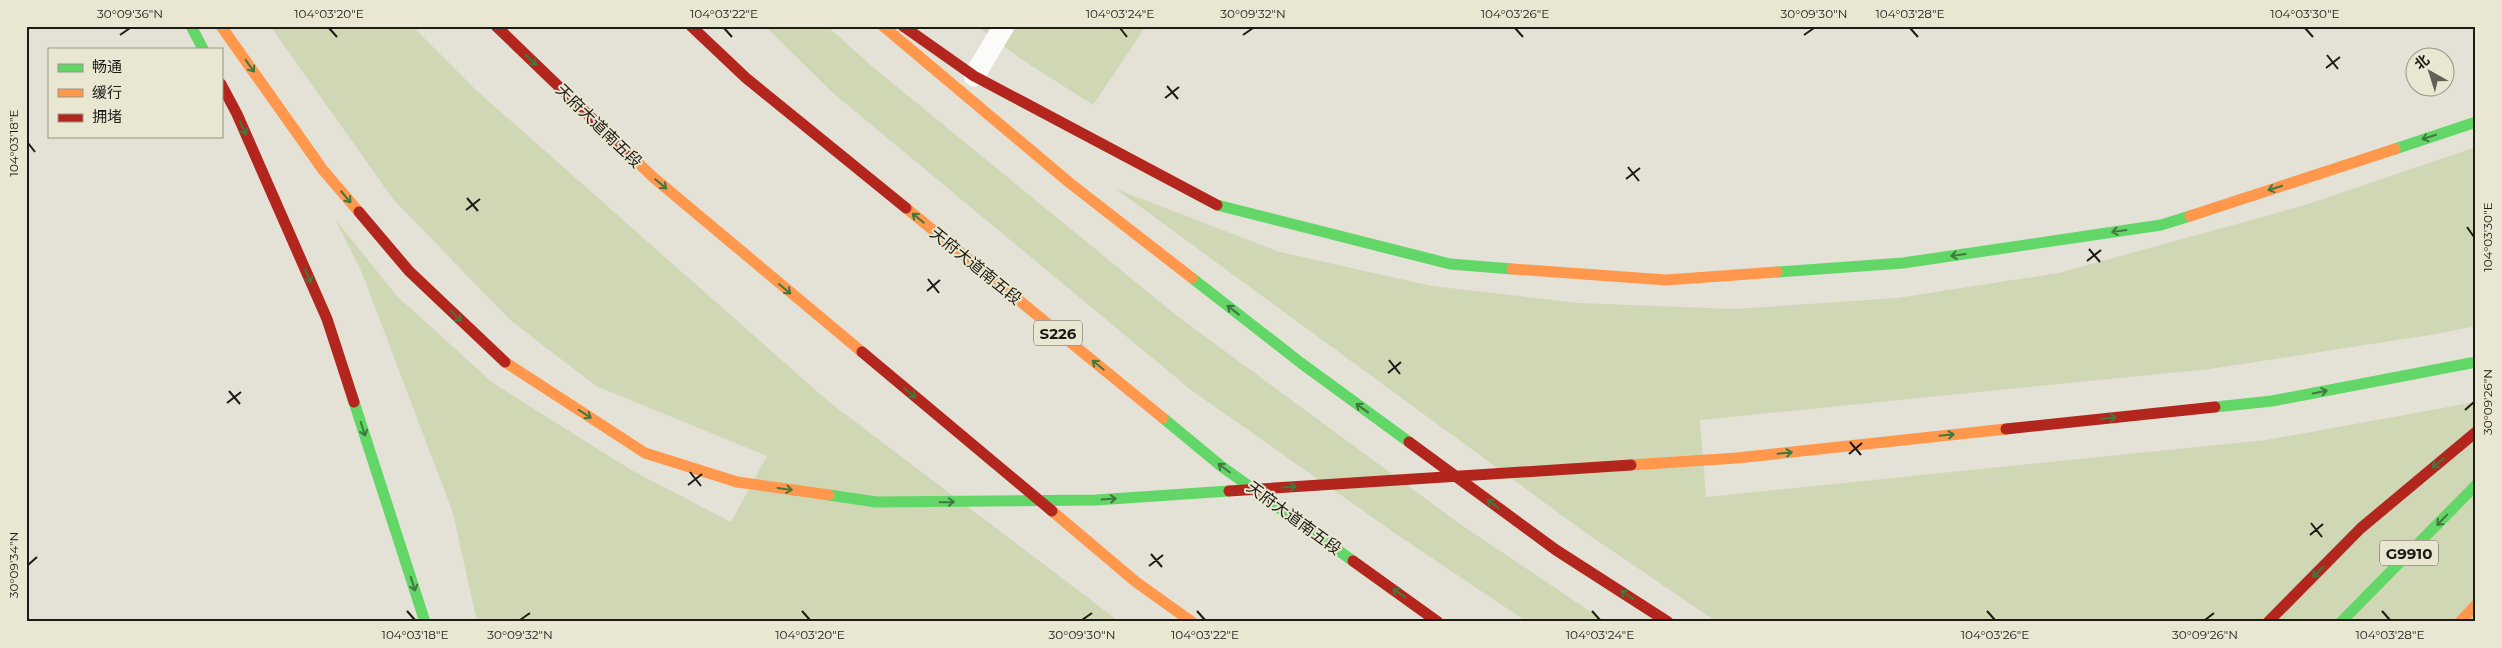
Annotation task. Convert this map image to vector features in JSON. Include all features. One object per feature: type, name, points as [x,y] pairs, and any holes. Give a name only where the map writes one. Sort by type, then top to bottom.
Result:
[{"type":"main road","points":[[191,26],[202,48]]},
{"type":"main road","points":[[222,26],[323,170],[409,271],[508,365],[645,452],[737,482],[876,502],[1096,500],[1737,458],[2272,401],[2476,362]]},
{"type":"main road","name":"天府大道南五段","points":[[496,26],[654,178],[1136,582],[1192,622]]},
{"type":"main road","name":"天府大道南五段","points":[[691,26],[746,78],[1221,466],[1438,622]]},
{"type":"main road","points":[[883,26],[1071,184],[1301,363],[1556,550],[1668,622]]},
{"type":"main road","points":[[903,26],[974,76],[1211,204],[1450,264],[1666,280],[1903,263],[2161,225],[2476,122]]},
{"type":"main road","points":[[222,86],[241,123],[327,319],[425,622]]},
{"type":"main road","points":[[2268,622],[2362,528],[2476,432]]},
{"type":"main road","name":"G9910","points":[[2342,622],[2476,485]]},
{"type":"main road","points":[[2460,622],[2476,606]]},
{"type":"lane","points":[[974,76],[1004,26]]},
{"type":"green space","points":[[270,26],[412,26],[476,90],[828,401],[1120,622],[477,622],[453,513],[362,273],[335,219],[397,296],[493,383],[633,471],[731,522],[767,456],[596,386],[510,320],[393,199]]},
{"type":"green space","points":[[765,26],[827,26],[874,68],[1176,315],[1460,524],[1606,622],[1527,622],[1399,536],[1191,390],[833,93]]},
{"type":"green space","points":[[977,26],[1146,26],[1093,105],[1021,59]]},
{"type":"green space","points":[[2476,147],[2476,326],[2436,334],[2210,369],[1700,420],[1706,497],[2266,440],[2476,402],[2476,622],[1717,622],[1586,533],[1116,189],[1280,252],[1432,286],[1579,303],[1734,309],[1897,298],[2059,273],[2305,205]]},
{"type":"traffic: fast","points":[[191,26],[202,48]]},
{"type":"traffic: fast","points":[[2395,149],[2476,122]]},
{"type":"traffic: fast","points":[[1217,205],[1450,264],[1512,269]]},
{"type":"traffic: fast","points":[[1777,272],[1903,263],[2161,225],[2190,216]]},
{"type":"traffic: fast","points":[[1192,278],[1301,363],[1409,442]]},
{"type":"traffic: fast","points":[[2215,407],[2272,401],[2476,362]]},
{"type":"traffic: fast","points":[[354,402],[425,622]]},
{"type":"traffic: fast","points":[[1163,418],[1221,466],[1353,561]]},
{"type":"traffic: fast","points":[[2341,622],[2476,485]]},
{"type":"traffic: fast","points":[[829,495],[876,502],[1096,500],[1229,491]]},
{"type":"traffic: slow","points":[[221,26],[323,170],[359,212]]},
{"type":"traffic: slow","points":[[883,26],[1071,184],[1192,278]]},
{"type":"traffic: slow","points":[[2190,216],[2395,149]]},
{"type":"traffic: slow","points":[[632,157],[654,178],[862,352]]},
{"type":"traffic: slow","points":[[906,208],[1163,418]]},
{"type":"traffic: slow","points":[[1512,269],[1666,280],[1777,272]]},
{"type":"traffic: slow","points":[[505,362],[645,453],[737,482],[829,495]]},
{"type":"traffic: slow","points":[[1631,465],[1737,458],[2006,429]]},
{"type":"traffic: slow","points":[[1052,511],[1136,582],[1192,622]]},
{"type":"traffic: slow","points":[[2460,622],[2476,605]]},
{"type":"traffic: jam","points":[[496,26],[632,157]]},
{"type":"traffic: jam","points":[[691,26],[746,78],[906,208]]},
{"type":"traffic: jam","points":[[903,26],[974,76],[1217,205]]},
{"type":"traffic: jam","points":[[222,86],[237,114],[327,319],[354,402]]},
{"type":"traffic: jam","points":[[359,212],[409,271],[505,362]]},
{"type":"traffic: jam","points":[[862,352],[1052,511]]},
{"type":"traffic: jam","points":[[2006,429],[2215,407]]},
{"type":"traffic: jam","points":[[2268,622],[2361,528],[2476,432]]},
{"type":"traffic: jam","points":[[1409,442],[1556,550],[1668,622]]},
{"type":"traffic: jam","points":[[1229,491],[1631,465]]},
{"type":"traffic: jam","points":[[1353,561],[1438,622]]}]
